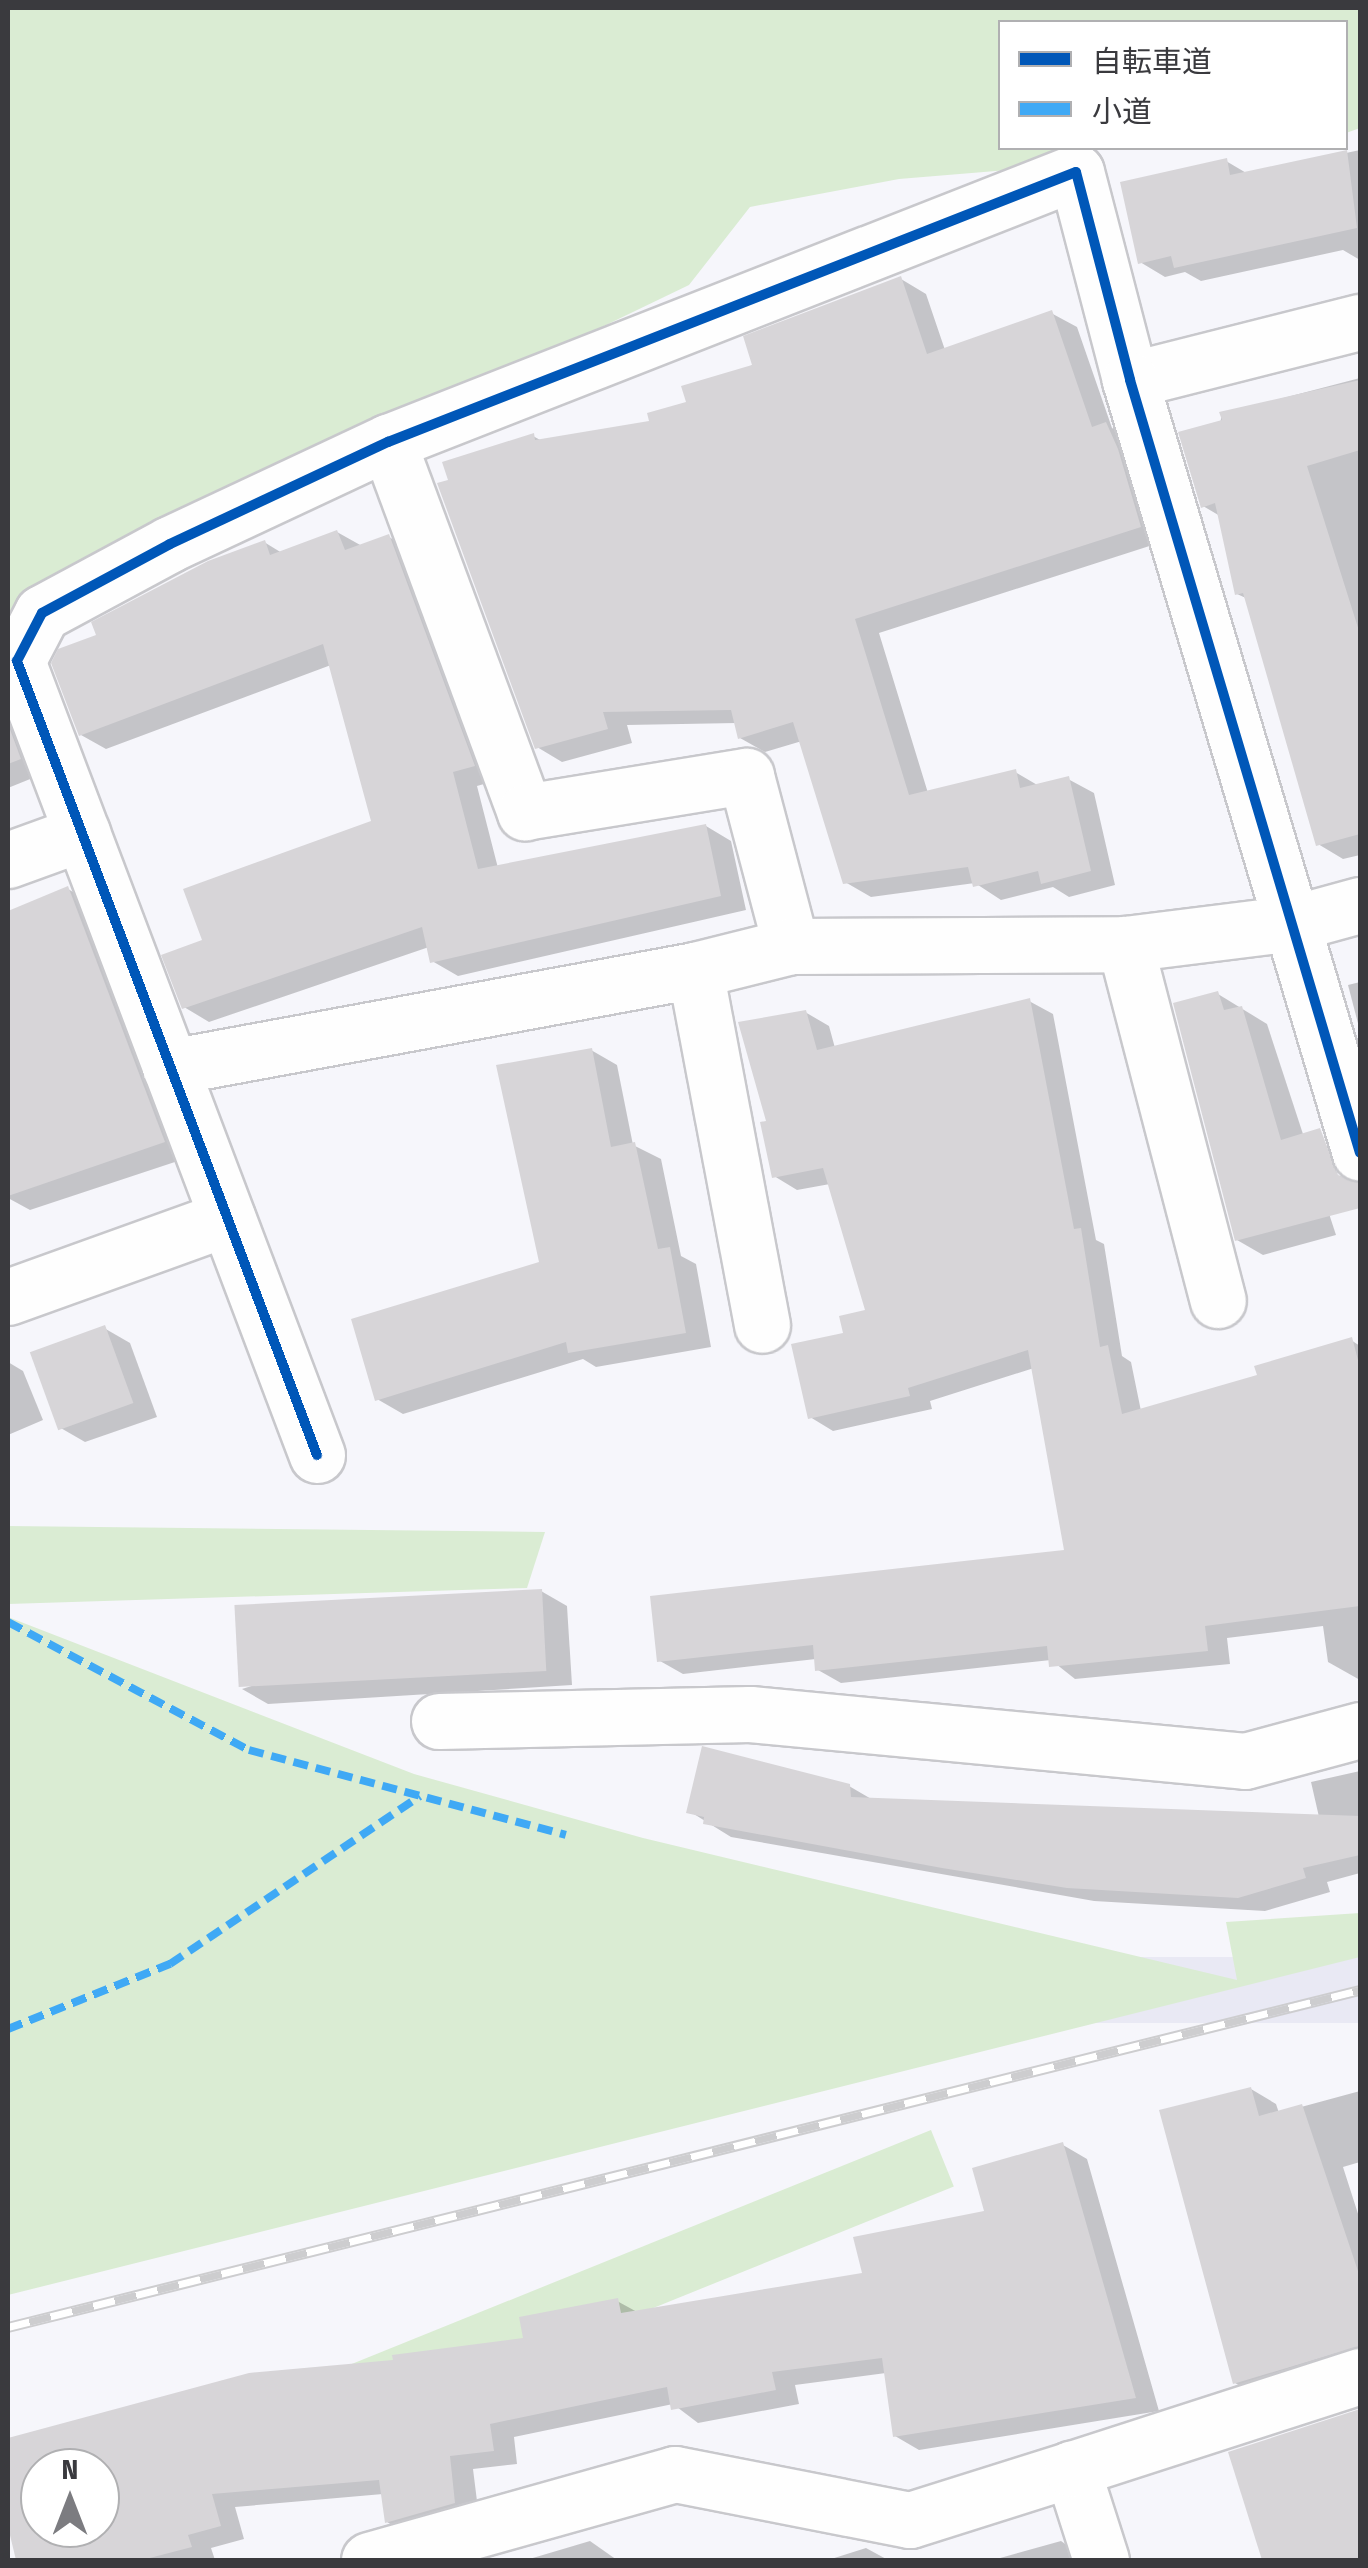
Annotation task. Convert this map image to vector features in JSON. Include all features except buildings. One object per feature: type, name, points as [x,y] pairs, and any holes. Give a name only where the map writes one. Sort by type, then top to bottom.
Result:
[{"type":"street","points":[[316,1455],[17,661],[42,613],[170,544],[388,442],[1076,172],[1130,380],[1360,1152]]},
{"type":"street","points":[[1130,380],[1360,322]]},
{"type":"street","points":[[388,442],[525,812],[746,776],[790,946]]},
{"type":"street","points":[[8,860],[82,833]]},
{"type":"street","points":[[170,1067],[695,970],[790,946],[1126,944],[1294,923],[1360,904]]},
{"type":"street","points":[[1126,944],[1218,1300]]},
{"type":"street","points":[[695,970],[762,1325]]},
{"type":"street","points":[[8,1297],[227,1218]]},
{"type":"street","points":[[439,1721],[750,1714],[1244,1761],[1360,1730]]},
{"type":"street","points":[[369,2560],[675,2474],[910,2520],[1360,2376]]},
{"type":"street","points":[[1072,2469],[1101,2560]]},
{"type":"shaded area","points":[[8,1957],[1360,1957],[1360,2023],[8,2023]]},
{"type":"green space","points":[[8,8],[1360,8],[1360,128],[1348,132],[1348,20],[998,20],[998,150],[1068,150],[1008,170],[899,179],[750,207],[689,285],[8,613]]},
{"type":"green space","points":[[8,1526],[545,1532],[527,1588],[8,1604]]},
{"type":"green space","points":[[8,1617],[414,1774],[643,1838],[1237,1980],[1226,1922],[1360,1913],[1360,1957],[8,2295]]},
{"type":"green space","points":[[931,2130],[954,2187],[120,2523],[120,2458]]},
{"type":"railway","points":[[8,2327],[1360,1990]]},
{"type":"marked path","points":[[8,1622],[249,1750],[566,1835]]},
{"type":"marked path","points":[[8,2029],[170,1964],[420,1796]]},
{"type":"cycle path","points":[[317,1455],[17,661],[42,613],[170,544],[388,442],[1076,172],[1130,380],[1360,1153]]}]
